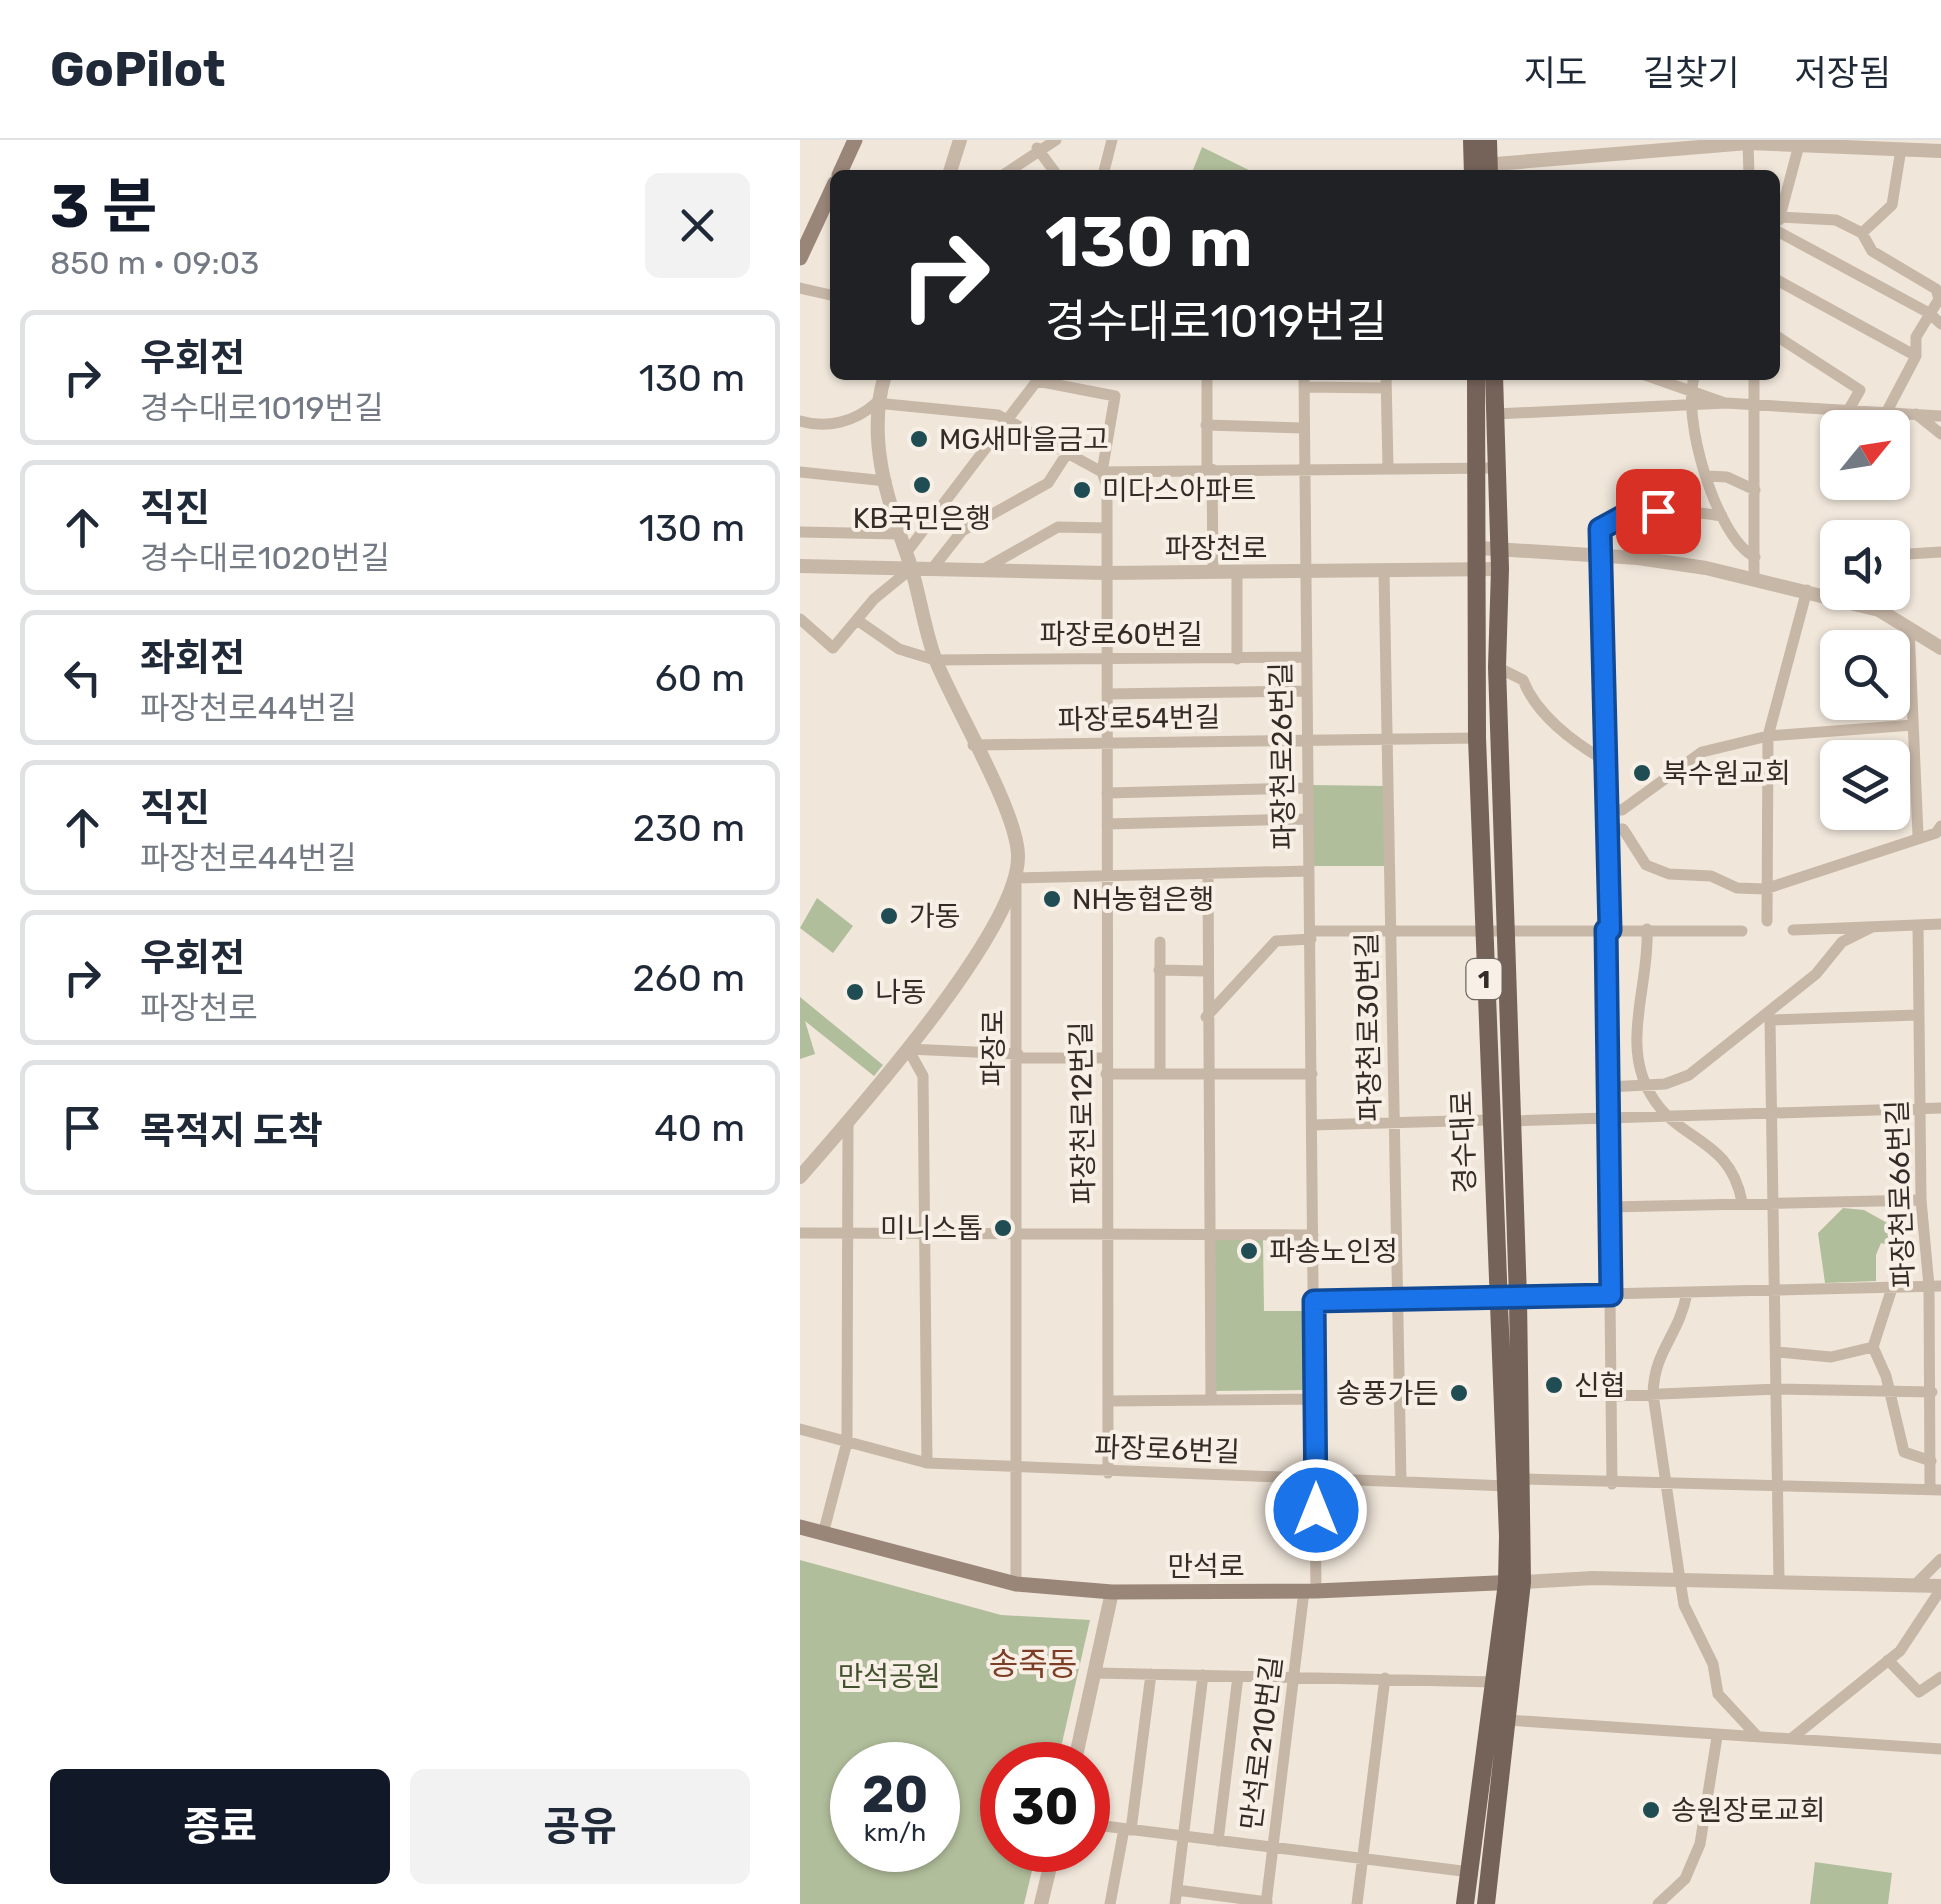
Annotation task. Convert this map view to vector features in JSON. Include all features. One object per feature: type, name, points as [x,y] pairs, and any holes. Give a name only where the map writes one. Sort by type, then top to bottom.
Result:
[{"type":"main road","points":[[841,170],[855,140]]},
{"type":"main road","points":[[1472,140],[1481,170]]},
{"type":"main road","points":[[1481,170],[1488,140]]},
{"type":"main road","points":[[800,258],[830,194]]},
{"type":"main road","name":"경수대로","points":[[1477,380],[1500,569],[1496,667],[1511,1121],[1508,1298],[1514,1583]]},
{"type":"main road","name":"경수대로","points":[[1494,380],[1496,414],[1479,548],[1478,738],[1490,1120],[1508,1298]]},
{"type":"main road","name":"경수대로","points":[[1486,1904],[1507,1720],[1507,1644],[1522,1526],[1517,1526],[1512,1488]]},
{"type":"main road","name":"만석로","points":[[800,1528],[1016,1584],[1112,1592],[1310,1591],[1514,1583]]},
{"type":"main road","name":"경수대로","points":[[1465,1904],[1495,1682],[1507,1644]]},
{"type":"street","points":[[951,170],[960,140]]},
{"type":"street","points":[[1009,170],[1037,148],[1056,140]]},
{"type":"street","points":[[1104,170],[1112,140]]},
{"type":"street","points":[[1749,170],[1751,142]]},
{"type":"street","points":[[1481,170],[1751,142],[1941,151]]},
{"type":"street","points":[[1799,144],[1780,216],[1836,220],[1862,233],[1872,250],[1936,289],[1939,300],[1916,337],[1916,356],[1888,410]]},
{"type":"street","points":[[1037,148],[1054,170]]},
{"type":"street","points":[[1862,233],[1892,205],[1900,150]]},
{"type":"street","points":[[1780,234],[1929,313],[1941,324]]},
{"type":"street","points":[[1780,283],[1916,356]]},
{"type":"street","points":[[800,288],[830,295]]},
{"type":"street","points":[[1780,339],[1860,390],[1849,410]]},
{"type":"street","name":"파장로","points":[[883,380],[876,403],[875,439],[936,660],[1010,818],[1018,853],[1016,1584]]},
{"type":"street","points":[[906,552],[1038,380]]},
{"type":"street","name":"파장천로12번길","points":[[1048,380],[1115,396],[1102,472],[1107,694],[1108,1473]]},
{"type":"street","points":[[1206,380],[1213,572]]},
{"type":"street","points":[[1661,380],[1726,404]]},
{"type":"street","points":[[1693,380],[1690,407],[1696,445],[1722,516],[1740,550],[1755,557]]},
{"type":"street","points":[[1754,380],[1754,580]]},
{"type":"street","points":[[1304,381],[1386,381],[1388,466]]},
{"type":"street","name":"파장천로26번길","points":[[1304,381],[1315,1399]]},
{"type":"street","points":[[800,422],[820,426],[863,415],[876,403],[1006,418],[1102,472],[1388,466],[1488,468]]},
{"type":"street","points":[[1496,414],[1726,404],[1835,410]]},
{"type":"street","points":[[1910,414],[1941,416]]},
{"type":"street","points":[[1916,414],[1941,434]]},
{"type":"street","points":[[1206,425],[1303,428]]},
{"type":"street","points":[[932,568],[962,531],[1048,483],[1068,452]]},
{"type":"street","points":[[800,472],[886,481]]},
{"type":"street","points":[[1708,476],[1727,476],[1755,490]]},
{"type":"street","points":[[936,509],[962,531]]},
{"type":"street","points":[[1612,1484],[1614,1396],[1600,529],[1622,517],[1682,509],[1722,516]]},
{"type":"street","points":[[980,572],[1058,527],[1106,528]]},
{"type":"street","points":[[800,532],[900,534]]},
{"type":"street","points":[[1479,548],[1601,554],[1706,568],[1820,594]]},
{"type":"street","points":[[1910,553],[1941,552]]},
{"type":"street","name":"파장천로","points":[[800,566],[1106,573],[1500,569]]},
{"type":"street","points":[[800,619],[833,648],[856,620],[912,568]]},
{"type":"street","points":[[1236,659],[1237,572]]},
{"type":"street","name":"파장천로30번길","points":[[1384,572],[1401,1481]]},
{"type":"street","points":[[1767,921],[1768,736],[1807,590]]},
{"type":"street","points":[[1880,610],[1941,648]]},
{"type":"street","points":[[856,620],[899,649],[936,660]]},
{"type":"street","points":[[1908,628],[1918,836]]},
{"type":"street","name":"파장로60번길","points":[[936,660],[1306,657]]},
{"type":"street","points":[[1496,667],[1523,680],[1530,697],[1579,746],[1604,760]]},
{"type":"street","points":[[1107,694],[1307,692]]},
{"type":"street","points":[[1604,809],[1622,810],[1702,752],[1768,736],[1913,725]]},
{"type":"street","name":"파장로54번길","points":[[973,744],[1478,738]]},
{"type":"street","points":[[1107,793],[1306,788]]},
{"type":"street","points":[[1622,810],[1623,829],[1646,865],[1669,874],[1711,876],[1736,888],[1784,886],[1812,872],[1936,833],[1941,826]]},
{"type":"street","points":[[1107,824],[1306,819]]},
{"type":"street","points":[[1604,829],[1623,829]]},
{"type":"street","points":[[800,1177],[848,1125],[968,966],[1016,878],[1308,872]]},
{"type":"street","points":[[1208,874],[1210,1398]]},
{"type":"street","name":"파장천로66번길","points":[[1918,924],[1920,1200],[1935,1286],[1930,1461],[1936,1488]]},
{"type":"street","points":[[1793,930],[1941,924]]},
{"type":"street","points":[[1608,1087],[1664,1084],[1689,1075],[1816,974],[1842,942],[1872,927]]},
{"type":"street","points":[[1206,1017],[1276,942],[1311,935],[1391,929],[1742,931]]},
{"type":"street","points":[[1646,930],[1645,988],[1636,1019],[1646,1084],[1668,1116],[1728,1162],[1737,1177],[1742,1202]]},
{"type":"street","points":[[1160,942],[1160,1072]]},
{"type":"street","points":[[1159,970],[1206,971]]},
{"type":"street","points":[[1779,1582],[1770,1020],[1918,1015]]},
{"type":"street","points":[[908,1049],[1106,1058]]},
{"type":"street","points":[[908,1049],[923,1076],[926,1462]]},
{"type":"street","points":[[1106,1074],[1312,1074]]},
{"type":"street","points":[[1511,1121],[1941,1108]]},
{"type":"street","points":[[1313,1124],[1490,1120]]},
{"type":"street","points":[[822,1534],[847,1442],[848,1125]]},
{"type":"street","points":[[1610,1206],[1920,1200]]},
{"type":"street","points":[[800,1233],[1313,1235]]},
{"type":"street","points":[[1314,1301],[1935,1286]]},
{"type":"street","points":[[1892,1288],[1873,1347],[1886,1376],[1904,1452],[1930,1461]]},
{"type":"street","points":[[1687,1294],[1672,1338],[1654,1366],[1653,1394],[1680,1580],[1684,1605],[1713,1664],[1718,1694],[1757,1736]]},
{"type":"street","points":[[1777,1352],[1831,1357],[1873,1347]]},
{"type":"street","points":[[1614,1396],[1777,1389],[1932,1392]]},
{"type":"street","points":[[1108,1401],[1315,1399]]},
{"type":"street","name":"만석로210번길","points":[[1176,1897],[1266,1903],[1310,1591],[1316,1480],[1315,1399]]},
{"type":"street","name":"파장로6번길","points":[[800,1429],[926,1462],[1108,1473],[1512,1488],[1612,1484],[1936,1488]]},
{"type":"street","points":[[1914,1586],[1941,1559]]},
{"type":"street","name":"만석로","points":[[1514,1583],[1680,1580],[1941,1588],[1916,1630],[1888,1660],[1792,1738]]},
{"type":"street","points":[[1080,1742],[1112,1592]]},
{"type":"street","points":[[1888,1660],[1919,1692],[1941,1676]]},
{"type":"street","points":[[1096,1673],[1495,1682]]},
{"type":"street","points":[[1110,1904],[1128,1829],[1151,1674]]},
{"type":"street","points":[[1176,1897],[1203,1675]]},
{"type":"street","points":[[1218,1841],[1238,1676]]},
{"type":"street","points":[[1357,1904],[1386,1678]]},
{"type":"street","points":[[1507,1720],[1717,1738],[1757,1736],[1941,1748]]},
{"type":"street","points":[[1658,1904],[1685,1879],[1700,1844],[1717,1738]]},
{"type":"street","points":[[1110,1827],[1470,1872]]},
{"type":"street","points":[[1041,1904],[1049,1872]]},
{"type":"green space","points":[[1202,147],[1249,170],[1193,170]]},
{"type":"green space","points":[[1313,785],[1385,786],[1385,866],[1313,866]]},
{"type":"green space","points":[[817,898],[853,926],[833,953],[800,928]]},
{"type":"green space","points":[[800,997],[883,1065],[874,1076],[805,1021],[815,1054],[800,1059]]},
{"type":"green space","points":[[1843,1208],[1864,1210],[1907,1234],[1900,1248],[1881,1243],[1876,1255],[1876,1281],[1825,1283],[1818,1233]]},
{"type":"green space","points":[[1213,1240],[1263,1240],[1264,1311],[1303,1311],[1304,1390],[1216,1391]]},
{"type":"green space","name":"만석공원","points":[[800,1560],[1001,1615],[1090,1620],[1062,1742],[980,1742],[980,1872],[1032,1872],[1024,1904],[800,1904]]},
{"type":"green space","points":[[1815,1862],[1892,1873],[1888,1904],[1810,1904]]},
{"type":"place","name":"MG새마을금고","points":[[919,439]]},
{"type":"place","name":"KB국민은행","points":[[922,485]]},
{"type":"place","name":"미다스아파트","points":[[1082,490]]},
{"type":"place","name":"북수원교회","points":[[1642,773]]},
{"type":"place","name":"NH농협은행","points":[[1052,899]]},
{"type":"place","name":"가동","points":[[889,916]]},
{"type":"place","name":"나동","points":[[855,992]]},
{"type":"place","name":"미니스톱","points":[[1003,1228]]},
{"type":"place","name":"파송노인정","points":[[1249,1251]]},
{"type":"place","name":"신협","points":[[1554,1385]]},
{"type":"place","name":"송풍가든","points":[[1459,1393]]},
{"type":"place","name":"송원장로교회","points":[[1651,1810]]},
{"type":"district","name":"송죽동","points":[[1033,1664]]},
{"type":"route","points":[[1316,1510],[1314,1301],[1611,1295],[1606,930],[1610,930],[1604,829],[1600,529],[1622,517],[1658,511]]}]
